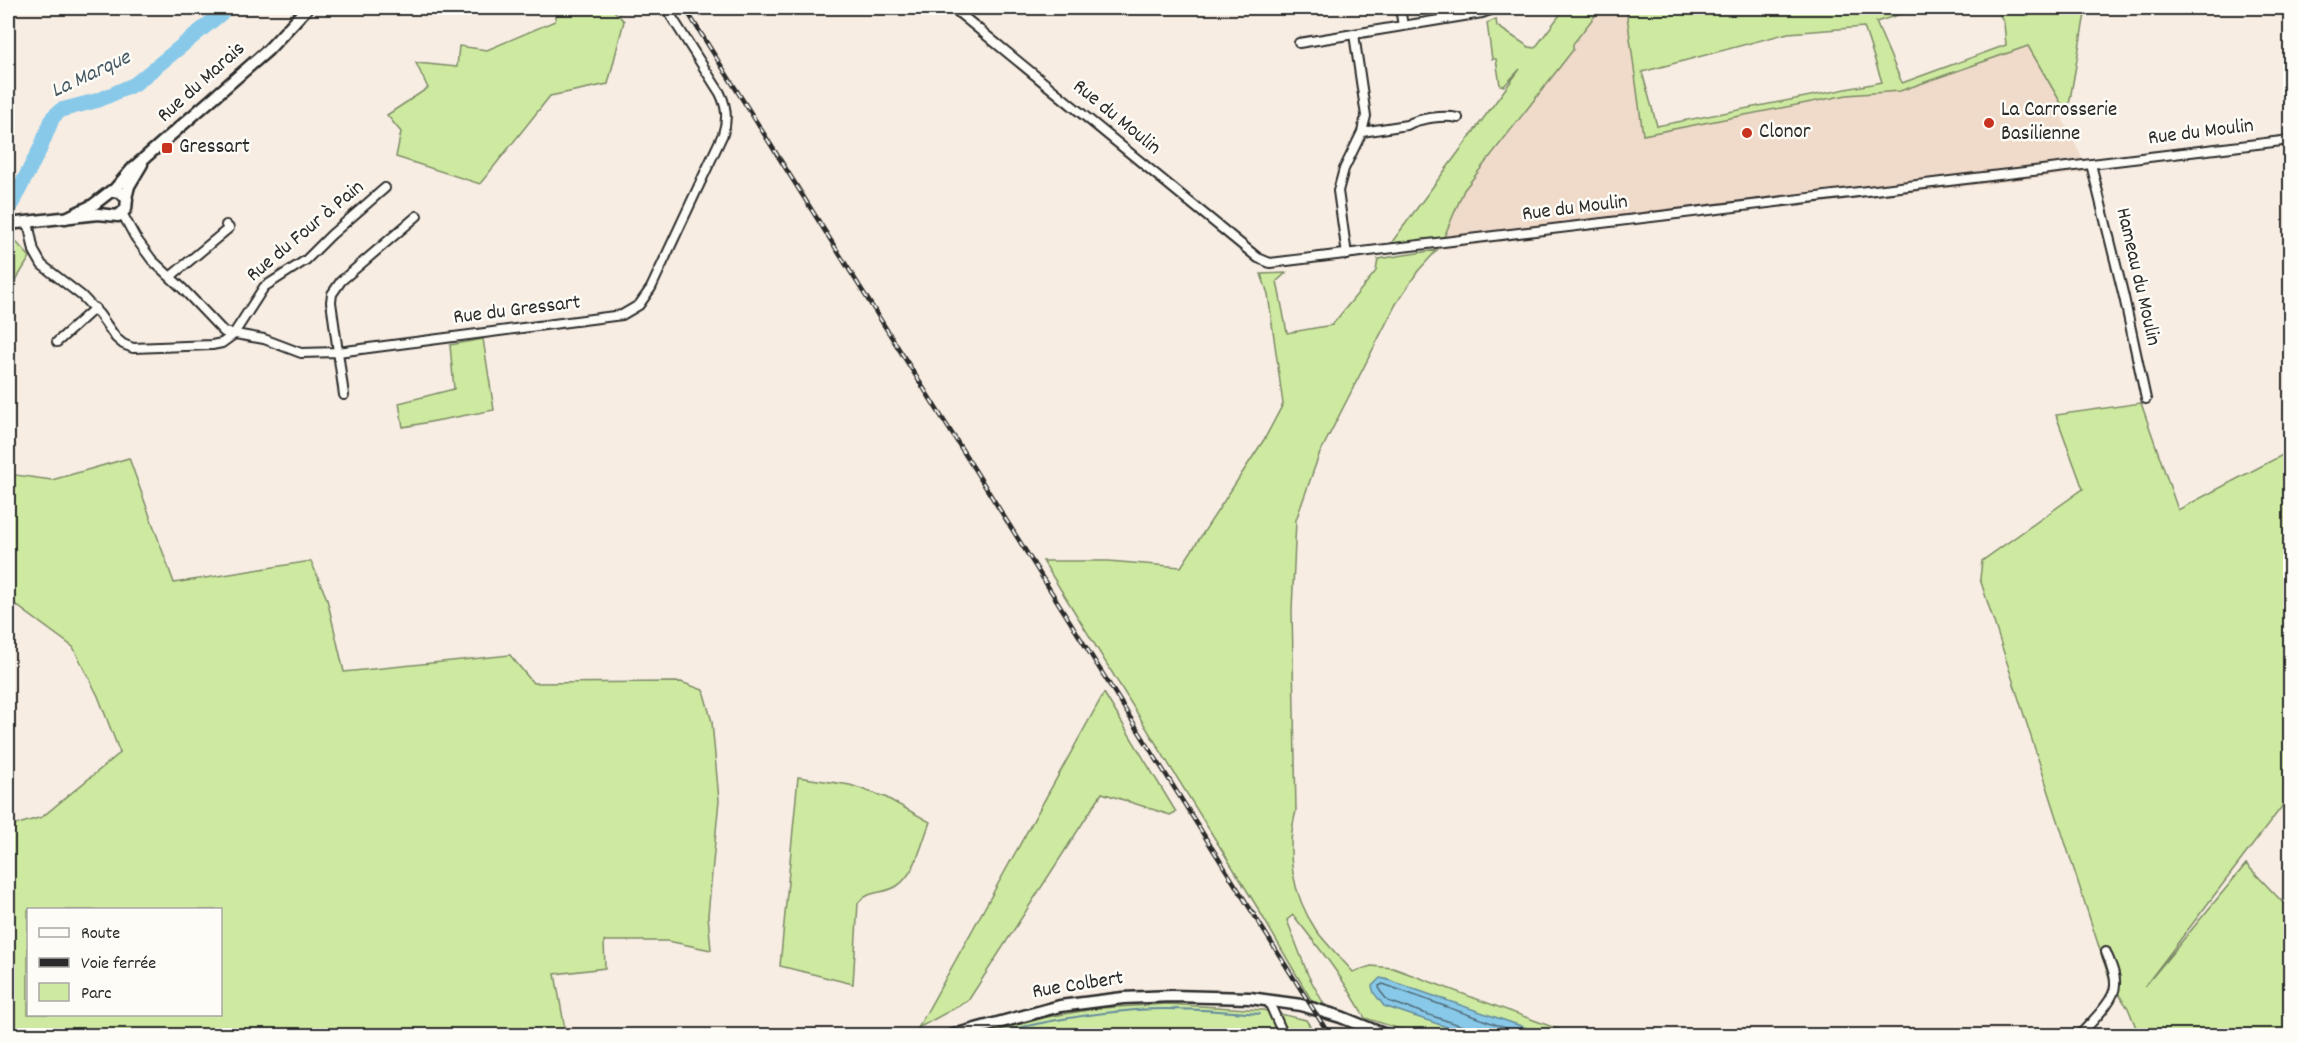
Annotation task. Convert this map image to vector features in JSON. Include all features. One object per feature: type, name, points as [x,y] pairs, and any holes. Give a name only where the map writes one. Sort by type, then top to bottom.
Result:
[{"type":"main road","name":"Rue du Marais","points":[[114,190],[133,168],[275,44],[308,8]]},
{"type":"main road","name":"Rue du Marais","points":[[126,198],[129,186],[146,159]]},
{"type":"main road","points":[[9,224],[107,214],[114,216],[122,213],[127,207],[126,198],[114,190],[107,192],[85,210],[66,218]]},
{"type":"main road","points":[[102,198],[101,206],[107,214]]},
{"type":"main road","name":"Rue Colbert","points":[[950,1035],[1020,1015],[1081,1003],[1148,996],[1215,997],[1318,1009],[1388,1035]]},
{"type":"main road","name":"Rue Colbert","points":[[1270,1003],[1374,1035]]},
{"type":"street","name":"Rue du Gressart","points":[[122,213],[145,251],[194,300],[218,328],[233,335],[264,339],[301,353],[338,352],[614,316],[629,312],[647,295],[723,134],[727,119],[726,106],[715,84],[666,8]]},
{"type":"street","name":"Rue du Moulin","points":[[953,8],[1262,261],[1279,264],[2290,140]]},
{"type":"street","points":[[1400,8],[1403,26]]},
{"type":"street","points":[[1299,43],[1482,13],[1496,8]]},
{"type":"street","points":[[1347,255],[1338,191],[1344,169],[1362,132],[1366,111],[1354,34]]},
{"type":"street","points":[[1362,132],[1449,116],[1458,118]]},
{"type":"street","name":"Hameau du Moulin","points":[[2091,164],[2124,297],[2146,399]]},
{"type":"street","name":"Rue du Four à Pain","points":[[233,335],[264,287],[306,260],[385,188]]},
{"type":"street","points":[[344,395],[331,302],[334,289],[341,280],[417,216]]},
{"type":"street","points":[[28,222],[34,251],[42,265],[95,308],[116,338],[123,344],[133,348],[212,345],[222,343],[233,335]]},
{"type":"street","points":[[170,277],[229,228],[226,225]]},
{"type":"street","points":[[57,342],[95,308]]},
{"type":"street","points":[[2079,1035],[2114,992],[2114,975],[2106,952]]},
{"type":"street","points":[[1270,1003],[1284,1035]]},
{"type":"shaded area","points":[[1601,8],[1626,8],[1643,135],[1847,95],[1900,91],[2028,46],[2061,102],[2061,116],[2089,172],[1611,227],[1437,250],[1464,190]]},
{"type":"green space","points":[[558,8],[611,8],[624,21],[608,84],[550,96],[480,184],[396,157],[401,132],[387,115],[428,88],[416,63],[457,67],[459,46],[487,50],[555,21]]},
{"type":"green space","points":[[1565,8],[1601,8],[1573,44],[1573,50],[1464,190],[1444,237],[1389,246],[1520,69],[1504,86],[1500,85],[1496,59],[1492,59],[1487,23],[1496,19],[1497,26],[1529,47],[1535,48]]},
{"type":"green space","points":[[1626,8],[1871,8],[1873,12],[1887,8],[1920,8],[1876,22],[1902,83],[2006,45],[2004,23],[1996,8],[2086,8],[2068,111],[2069,117],[2028,46],[1900,91],[1847,95],[1643,135]],"holes":[[[1864,27],[1882,82],[1657,126],[1642,72],[1788,33]]]},
{"type":"green space","points":[[8,233],[30,257],[8,293]]},
{"type":"green space","points":[[1437,250],[1418,271],[1396,304],[1319,455],[1296,520],[1292,610],[1296,811],[1291,842],[1293,872],[1301,902],[1316,930],[1353,972],[1371,966],[1393,968],[1574,1035],[1419,1035],[1365,1018],[1341,978],[1293,915],[1287,920],[1308,975],[1325,1006],[1313,1003],[1254,902],[1043,561],[1108,561],[1181,567],[1265,438],[1283,404],[1268,294],[1261,274],[1286,273],[1277,281],[1287,333],[1332,325],[1376,271],[1378,259]]},
{"type":"green space","points":[[483,339],[494,410],[403,427],[399,403],[454,389],[450,345]]},
{"type":"green space","points":[[2141,403],[2178,510],[2290,451],[2290,796],[2145,986],[2246,864],[2290,910],[2290,1035],[2139,1035],[2128,1008],[2110,981],[1980,579],[1982,561],[2083,489],[2056,415]]},
{"type":"green space","points":[[129,458],[174,583],[311,561],[327,599],[344,672],[510,655],[533,683],[681,682],[703,690],[712,722],[719,800],[708,915],[711,950],[668,941],[604,941],[605,968],[555,974],[566,1035],[17,1035],[8,1006],[8,827],[42,817],[120,753],[98,696],[73,647],[8,599],[8,535],[10,530],[8,526],[8,474],[52,480]]},
{"type":"green space","points":[[1104,693],[1176,812],[1170,815],[1102,793],[968,1001],[918,1028]]},
{"type":"green space","points":[[798,777],[850,785],[885,797],[930,822],[914,866],[904,881],[892,889],[867,896],[858,903],[853,984],[780,966]]},
{"type":"green space","points":[[1168,1004],[1263,1010],[1306,1020],[1316,1035],[975,1036],[1047,1017],[1100,1008]]},
{"type":"water","points":[[1380,978],[1547,1035],[1471,1035],[1384,1006],[1374,993],[1372,986]]},
{"type":"waterway","name":"La Marque","points":[[8,211],[40,149],[53,117],[61,110],[99,100],[135,84],[228,8]]},
{"type":"waterway","points":[[989,1036],[1062,1019],[1135,1010],[1182,1009],[1260,1014]]},
{"type":"railway","points":[[685,8],[1330,1036]]},
{"type":"place","name":"La Carrosserie Basilienne","points":[[1989,123]]},
{"type":"place","name":"Clonor","points":[[1747,133]]},
{"type":"place","name":"Gressart","points":[[167,148]]}]
